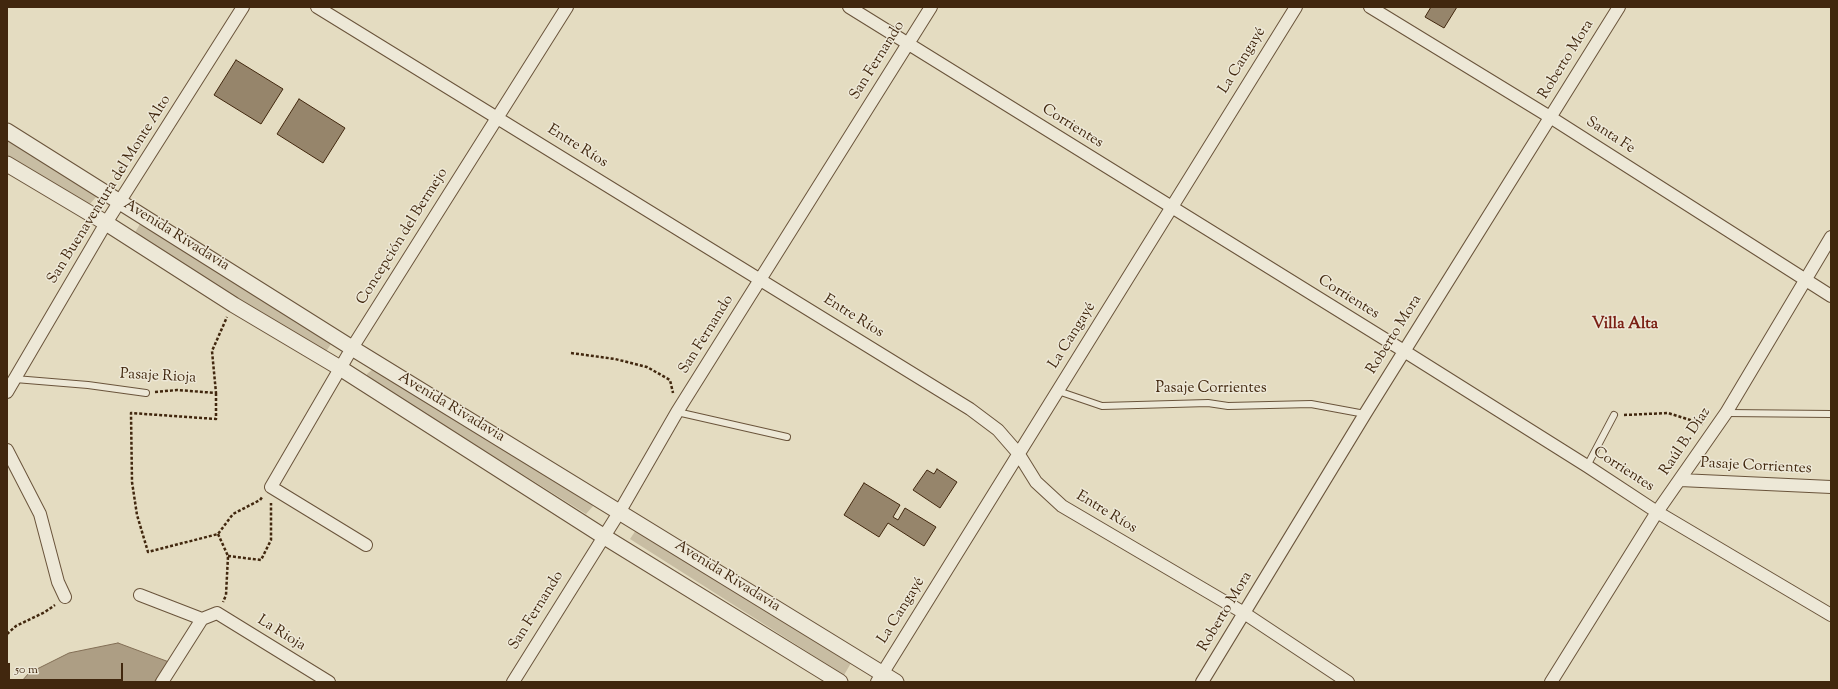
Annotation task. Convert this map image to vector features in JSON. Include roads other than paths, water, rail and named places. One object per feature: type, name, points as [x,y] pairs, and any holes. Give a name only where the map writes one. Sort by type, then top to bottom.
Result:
[{"type":"street","name":"San Buenaventura del Monte Alto","points":[[7,392],[11,380],[106,223],[242,7]]},
{"type":"street","name":"Entre Ríos","points":[[317,7],[497,116],[970,409],[998,430],[1018,454],[1036,482],[1062,506],[1244,613],[1348,682]]},
{"type":"street","name":"Concepción del Bermejo","points":[[366,545],[271,487],[352,348],[567,7]]},
{"type":"street","name":"Corrientes","points":[[849,7],[1171,208],[1404,351],[1588,466],[1657,512],[1831,615]]},
{"type":"street","name":"San Fernando","points":[[513,682],[620,511],[677,412],[762,280],[931,7]]},
{"type":"street","name":"La Cangayé","points":[[880,678],[1296,7]]},
{"type":"street","name":"Santa Fe","points":[[1370,7],[1550,117],[1831,296]]},
{"type":"street","name":"Roberto Mora","points":[[1202,682],[1365,414],[1619,7]]},
{"type":"street","name":"Avenida Rivadavia","points":[[7,131],[121,201],[352,348],[620,511],[880,678],[896,682]]},
{"type":"street","name":"Avenida Rivadavia","points":[[7,164],[106,223],[234,305],[340,368],[603,536],[840,682]]},
{"type":"street","name":"Raúl B. Díaz","points":[[1551,682],[1657,512],[1726,412],[1831,237]]},
{"type":"street","points":[[7,450],[40,514],[58,582],[65,597]]},
{"type":"street","name":"Pasaje Corrientes","points":[[1680,480],[1831,487]]},
{"type":"street","points":[[140,595],[202,619],[162,682]]},
{"type":"street","name":"La Rioja","points":[[202,619],[217,613],[329,682]]},
{"type":"lane","name":"Pasaje Rioja","points":[[11,380],[88,385],[146,393]]},
{"type":"lane","name":"Pasaje Corrientes","points":[[1058,391],[1102,406],[1208,403],[1228,406],[1311,404],[1365,414]]},
{"type":"lane","points":[[677,412],[786,437]]},
{"type":"lane","points":[[1726,412],[1831,414]]},
{"type":"lane","points":[[1588,466],[1614,416]]},
{"type":"district","name":"Villa Alta","points":[[1625,325]]}]
